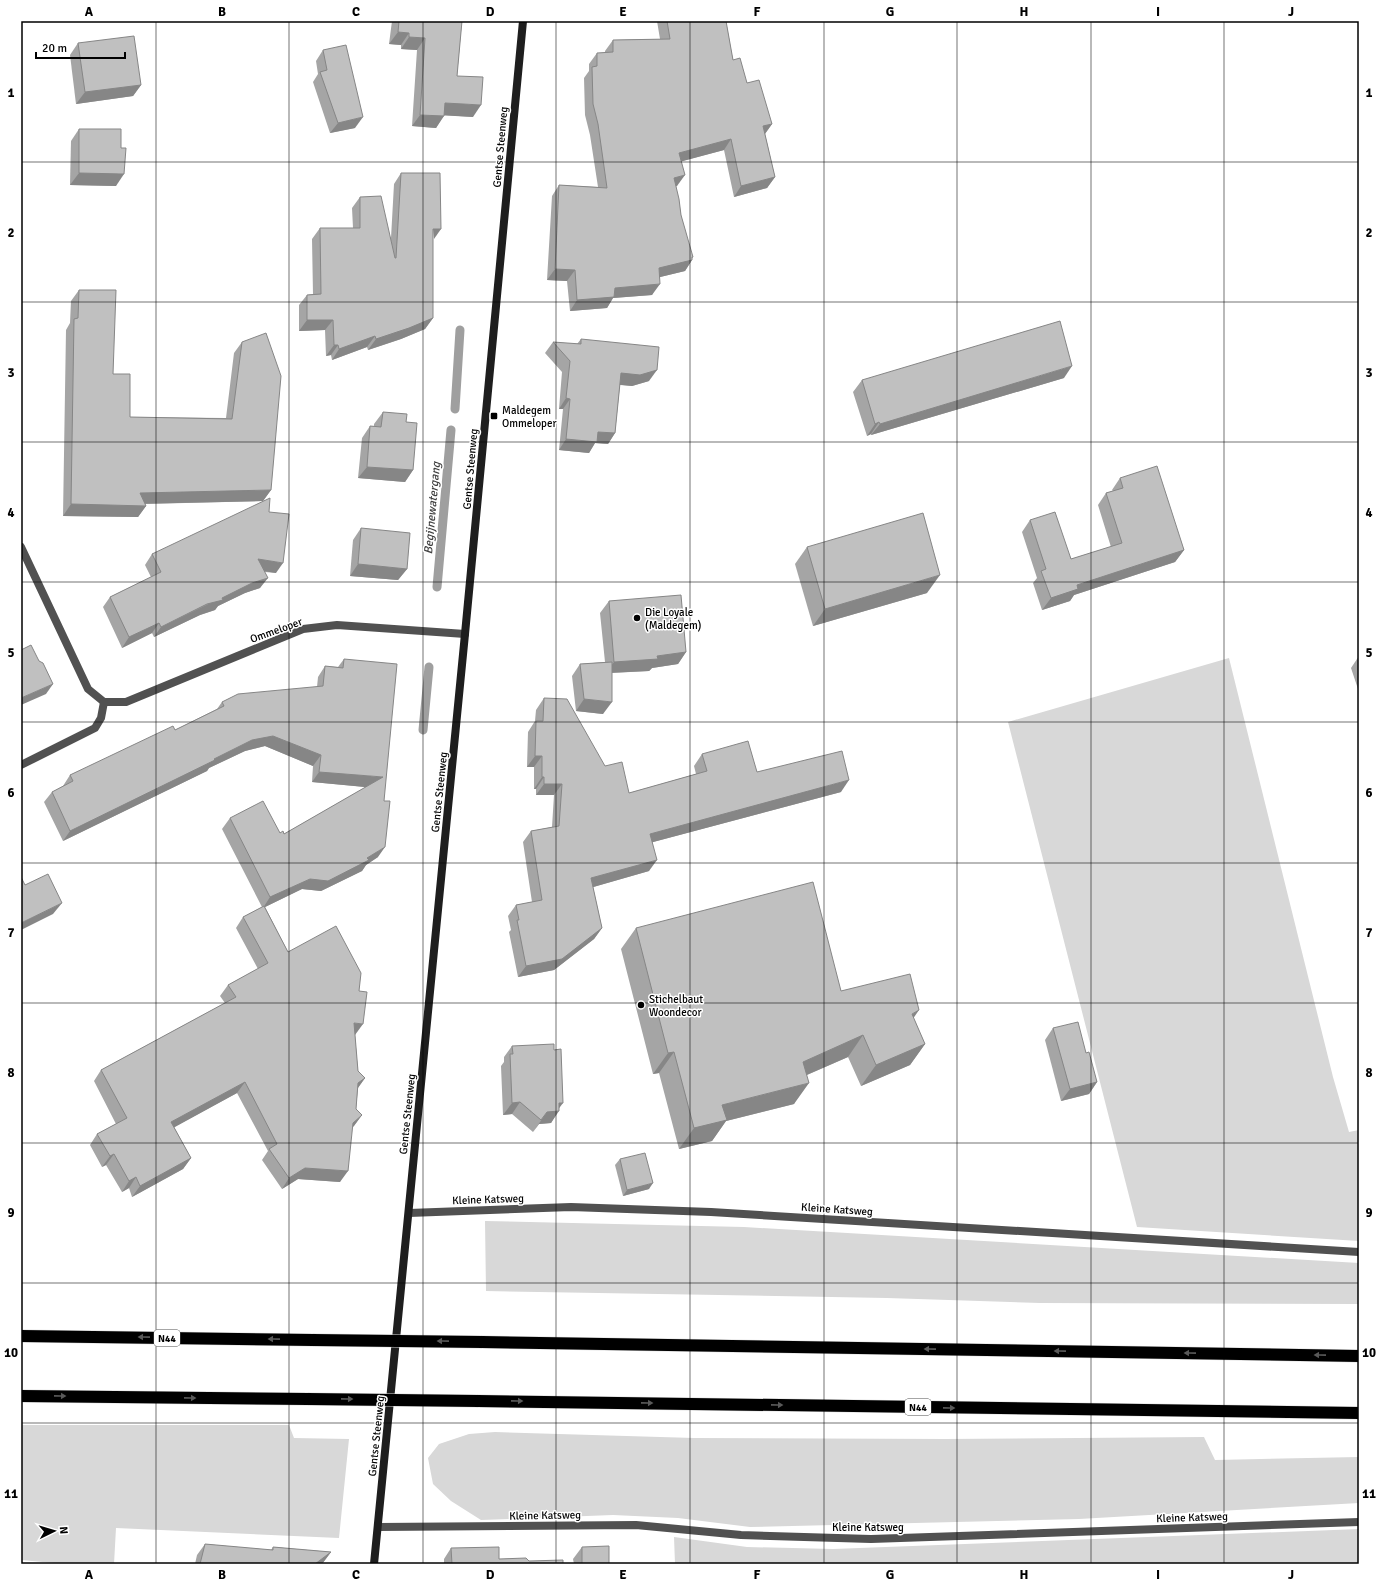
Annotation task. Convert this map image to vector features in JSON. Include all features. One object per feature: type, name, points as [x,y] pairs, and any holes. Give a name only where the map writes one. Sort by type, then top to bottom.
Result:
[{"type":"highway","name":"N44","points":[[21,1336],[1359,1356]]},
{"type":"highway","name":"N44","points":[[21,1396],[1359,1413]]},
{"type":"street","name":"Gentse Steenweg","points":[[374,1564],[523,21]]},
{"type":"street","points":[[21,547],[88,689],[104,702],[101,718],[95,728],[21,765]]},
{"type":"street","name":"Ommeloper","points":[[104,702],[126,702],[304,629],[337,625],[465,634]]},
{"type":"street","name":"Kleine Katsweg","points":[[409,1213],[571,1207],[711,1212],[1359,1252]]},
{"type":"street","name":"Kleine Katsweg","points":[[378,1527],[636,1524],[742,1535],[871,1539],[1359,1522]]},
{"type":"shaded area","points":[[1229,658],[1333,1077],[1349,1132],[1359,1130],[1359,1241],[1137,1227],[1008,722]]},
{"type":"shaded area","points":[[485,1221],[744,1227],[1359,1263],[1359,1304],[1040,1303],[887,1298],[486,1291]]},
{"type":"shaded area","points":[[21,1425],[289,1425],[294,1438],[349,1439],[339,1538],[116,1528],[114,1564],[65,1564],[21,1560]]},
{"type":"shaded area","points":[[495,1432],[694,1438],[945,1439],[1204,1437],[1215,1460],[1359,1457],[1359,1503],[1079,1519],[750,1527],[678,1518],[613,1515],[481,1520],[451,1501],[433,1484],[428,1458],[439,1444],[469,1434]]},
{"type":"shaded area","points":[[1359,1529],[1359,1564],[675,1564],[674,1537],[747,1547],[833,1549]]},
{"type":"building","points":[[399,21],[462,21],[457,76],[483,77],[481,105],[445,103],[444,116],[420,115],[425,38],[409,37],[409,33],[398,32]]},
{"type":"building","points":[[667,21],[726,21],[733,60],[740,58],[747,83],[759,80],[772,124],[763,126],[775,177],[741,186],[731,139],[679,153],[685,175],[674,178],[681,215],[693,257],[692,260],[659,268],[660,284],[615,288],[614,297],[577,300],[575,270],[555,269],[559,185],[607,188],[598,124],[593,104],[592,67],[597,66],[597,53],[613,52],[613,40],[670,39]]},
{"type":"building","points":[[134,36],[141,85],[85,92],[78,43]]},
{"type":"building","points":[[346,45],[363,117],[338,123],[320,72],[327,70],[323,50]]},
{"type":"building","points":[[79,129],[121,129],[121,148],[126,148],[124,174],[79,173]]},
{"type":"building","points":[[401,173],[440,173],[441,229],[433,229],[433,318],[376,339],[375,336],[339,349],[338,345],[334,345],[333,320],[307,320],[307,295],[321,294],[320,228],[360,228],[360,197],[381,196],[396,258]]},
{"type":"building","points":[[79,290],[116,290],[113,374],[130,374],[130,417],[232,419],[242,342],[266,333],[281,376],[271,490],[140,493],[146,506],[71,504],[74,319],[78,318]]},
{"type":"building","points":[[1060,321],[1072,366],[880,424],[879,422],[875,424],[862,380]]},
{"type":"building","points":[[581,339],[659,347],[657,370],[640,375],[621,373],[615,433],[598,432],[597,442],[566,439],[570,399],[566,398],[570,361],[553,342],[581,344]]},
{"type":"building","points":[[383,412],[407,414],[406,422],[417,423],[413,470],[367,467],[370,426],[381,427]]},
{"type":"building","points":[[1157,466],[1184,550],[1077,585],[1078,589],[1051,598],[1041,571],[1046,569],[1030,520],[1055,512],[1071,559],[1122,543],[1106,493],[1123,488],[1120,478]]},
{"type":"building","points":[[270,498],[269,512],[289,514],[283,563],[258,559],[268,578],[252,583],[222,598],[223,600],[207,604],[161,627],[159,623],[129,637],[110,597],[161,572],[152,554]]},
{"type":"building","points":[[923,513],[940,575],[825,609],[807,547]]},
{"type":"building","points":[[361,528],[410,533],[407,569],[358,564]]},
{"type":"building","points":[[681,595],[686,652],[657,656],[658,659],[614,662],[609,601]]},
{"type":"building","points":[[31,645],[39,661],[43,663],[53,684],[21,698],[21,650]]},
{"type":"building","points":[[344,659],[397,664],[384,801],[390,801],[385,847],[367,858],[369,860],[328,881],[310,879],[270,897],[230,818],[263,801],[280,833],[283,831],[284,834],[383,777],[319,772],[321,755],[273,736],[252,740],[214,759],[215,760],[70,831],[52,792],[73,781],[70,775],[173,726],[175,730],[224,706],[222,702],[238,694],[323,686],[325,666],[343,668]]},
{"type":"building","points":[[612,662],[612,702],[584,699],[580,664]]},
{"type":"building","points":[[544,698],[567,699],[605,766],[622,762],[629,793],[707,771],[702,754],[748,741],[757,772],[842,751],[849,780],[650,834],[657,860],[591,878],[602,928],[562,959],[526,966],[517,920],[519,920],[516,905],[542,900],[531,831],[559,826],[562,784],[544,784],[544,777],[542,777],[542,756],[535,756],[536,721],[543,721]]},
{"type":"building","points":[[48,874],[62,903],[21,923],[21,877],[25,885]]},
{"type":"building","points":[[813,882],[841,991],[910,974],[919,1010],[912,1014],[925,1044],[876,1065],[863,1035],[803,1062],[809,1083],[722,1105],[727,1120],[694,1128],[674,1052],[668,1053],[636,928]]},
{"type":"building","points":[[264,906],[288,952],[336,926],[361,973],[359,991],[367,992],[363,1024],[354,1023],[358,1071],[365,1078],[358,1083],[356,1109],[362,1115],[353,1123],[348,1171],[305,1168],[289,1178],[269,1149],[277,1144],[245,1082],[171,1122],[191,1158],[140,1186],[136,1177],[129,1181],[114,1154],[110,1156],[97,1134],[127,1118],[101,1070],[236,997],[228,985],[268,963],[243,917]]},
{"type":"building","points":[[1078,1022],[1086,1053],[1089,1052],[1097,1082],[1070,1089],[1053,1028]]},
{"type":"building","points":[[554,1044],[554,1050],[561,1049],[563,1103],[559,1103],[559,1111],[547,1112],[541,1120],[520,1102],[512,1103],[510,1054],[513,1054],[512,1046]]},
{"type":"building","points":[[645,1153],[653,1183],[627,1190],[620,1159]]},
{"type":"building","points":[[205,1544],[273,1550],[273,1547],[331,1552],[315,1564],[200,1564]]},
{"type":"building","points":[[609,1546],[609,1564],[582,1564],[582,1547]]},
{"type":"building","points":[[499,1547],[499,1559],[526,1558],[529,1561],[563,1560],[563,1564],[452,1564],[451,1548]]},
{"type":"waterway","name":"Begijnewatergang","points":[[455,409],[460,330]]},
{"type":"waterway","name":"Begijnewatergang","points":[[437,587],[451,430]]},
{"type":"waterway","name":"Begijnewatergang","points":[[423,730],[429,667]]},
{"type":"place","name":"Maldegem Ommeloper","points":[[494,416]]},
{"type":"place","name":"Die Loyale (Maldegem)","points":[[637,618]]},
{"type":"place","name":"Stichelbaut Woondecor","points":[[641,1005]]}]
